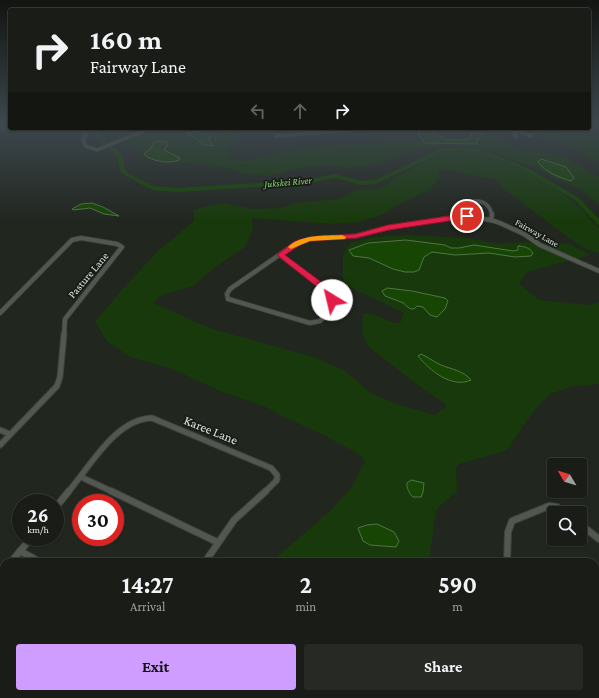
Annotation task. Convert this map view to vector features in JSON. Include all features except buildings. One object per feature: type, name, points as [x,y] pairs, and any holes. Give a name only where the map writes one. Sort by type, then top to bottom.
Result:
[{"type":"street","points":[[456,217],[454,210],[462,203],[472,201],[480,203],[493,213],[491,220]]},
{"type":"street","name":"Fairway Lane","points":[[280,255],[331,294],[332,297],[330,304],[323,318],[319,322],[310,323],[298,320],[232,301],[227,297],[227,293],[230,290],[295,244],[306,240],[356,236],[388,228],[456,217],[491,220],[522,232],[544,247],[599,271]]},
{"type":"street","name":"Pasture Lane","points":[[0,313],[72,240],[81,238],[117,244],[122,247],[65,319],[60,377],[57,386],[0,445]]},
{"type":"street","name":"Karee Lane","points":[[64,497],[114,436],[137,420],[148,418],[212,443],[275,471],[278,478],[275,484],[234,520],[217,542],[207,558]]},
{"type":"street","points":[[0,430],[10,434]]},
{"type":"street","points":[[81,477],[217,542]]},
{"type":"street","points":[[508,558],[508,532],[512,521],[547,506]]},
{"type":"street","points":[[587,530],[599,539]]},
{"type":"street","points":[[14,558],[24,546]]},
{"type":"street","points":[[20,551],[33,558]]},
{"type":"shaded area","points":[[144,157],[229,157],[237,161],[248,161],[264,157],[397,157],[381,163],[352,168],[320,165],[294,169],[268,176],[243,173],[219,166],[193,162],[162,163]]},
{"type":"shaded area","points":[[148,157],[177,157],[180,158],[179,160],[175,161],[161,162]]},
{"type":"shaded area","points":[[433,157],[492,157],[497,158],[542,180],[568,197],[581,209],[599,228],[599,253],[584,248],[568,237],[505,190],[496,180],[439,168],[440,178],[429,190],[397,205],[382,215],[360,222],[332,224],[252,218],[253,229],[245,247],[217,266],[193,286],[161,295],[153,303],[212,329],[314,357],[345,371],[371,393],[399,405],[435,415],[446,407],[445,404],[412,381],[368,346],[362,332],[363,314],[368,313],[394,323],[400,323],[404,313],[345,285],[343,277],[343,255],[350,243],[374,237],[406,235],[467,238],[497,244],[526,242],[569,244],[591,255],[527,272],[519,284],[539,300],[589,305],[599,302],[599,384],[571,387],[550,394],[536,408],[506,451],[459,464],[456,468],[457,491],[436,510],[430,558],[276,558],[330,511],[351,488],[365,461],[360,455],[320,433],[266,407],[220,391],[170,368],[130,357],[107,341],[95,322],[119,293],[158,251],[194,221],[194,210],[210,205],[224,203],[252,209],[280,208],[296,203],[339,199],[356,190],[380,189],[397,177]]},
{"type":"shaded area","points":[[506,157],[565,157],[599,177],[599,205],[579,189],[552,177],[535,166],[515,162]]},
{"type":"shaded area","points":[[588,157],[599,157],[599,162]]},
{"type":"shaded area","points":[[541,159],[566,167],[574,178],[571,181],[549,172],[538,162]]},
{"type":"shaded area","points":[[92,203],[119,216],[104,214],[90,208],[72,209],[81,204]]},
{"type":"shaded area","points":[[406,240],[445,245],[451,248],[474,245],[513,251],[518,250],[518,246],[520,246],[529,249],[533,253],[531,256],[515,257],[489,253],[455,255],[432,252],[424,257],[419,270],[414,272],[405,272],[393,269],[369,258],[353,256],[349,250],[368,243]]},
{"type":"shaded area","points":[[387,288],[412,291],[445,298],[448,301],[445,309],[437,317],[430,315],[423,307],[417,306],[414,309],[411,309],[403,303],[385,296],[382,291]]},
{"type":"shaded area","points":[[421,354],[441,365],[461,372],[471,380],[456,382],[442,377],[428,367],[418,356]]},
{"type":"shaded area","points":[[411,480],[424,483],[421,497],[413,497],[410,493],[407,483]]},
{"type":"shaded area","points":[[377,524],[394,532],[399,541],[396,547],[370,545],[363,541],[358,528]]},
{"type":"waterway","name":"Jukskei River","points":[[120,157],[123,171],[128,175],[152,188],[179,190],[304,182],[335,176],[360,183],[376,182],[428,157]]},
{"type":"waterway","name":"Jukskei River","points":[[496,157],[522,167],[577,199],[599,223]]},
{"type":"slow traffic","points":[[291,247],[303,240],[342,237]]},
{"type":"route","points":[[332,300],[329,292],[280,255],[303,240],[356,236],[388,228],[467,216]]}]
